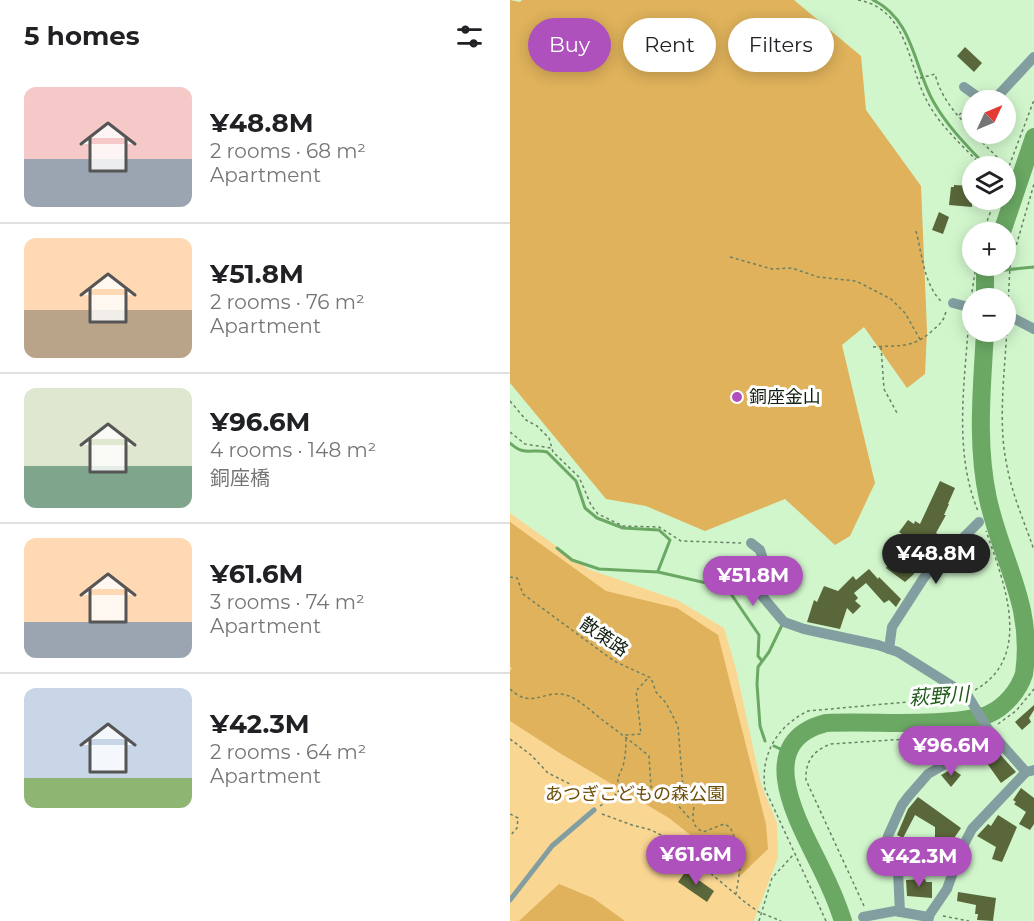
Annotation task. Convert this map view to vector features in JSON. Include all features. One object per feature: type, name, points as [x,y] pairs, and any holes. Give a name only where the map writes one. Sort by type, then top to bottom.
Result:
[{"type":"street","points":[[1003,90],[1034,57]]},
{"type":"street","points":[[964,87],[968,90]]},
{"type":"street","points":[[953,303],[962,305]]},
{"type":"street","points":[[1016,319],[1034,329]]},
{"type":"street","points":[[889,649],[892,627],[923,579],[939,558],[979,522]]},
{"type":"street","points":[[751,543],[760,550],[762,556],[757,590],[784,622],[898,652],[968,696],[988,727],[1030,771],[972,829],[961,850],[947,889],[929,917],[900,912],[866,918]]},
{"type":"street","points":[[954,871],[898,871],[885,862],[883,856],[888,836],[902,805],[928,774],[954,759],[988,727]]},
{"type":"street","points":[[898,871],[900,912]]},
{"type":"lane","points":[[510,900],[552,846],[594,810]]},
{"type":"path","points":[[858,0],[875,5],[886,13],[898,29],[926,100],[939,121],[972,156]]},
{"type":"path","points":[[919,78],[934,74],[945,100],[962,120]]},
{"type":"path","points":[[1014,156],[1034,100]]},
{"type":"path","points":[[958,116],[962,112]]},
{"type":"path","points":[[985,144],[996,156]]},
{"type":"path","points":[[1008,288],[1010,267],[1034,184]]},
{"type":"path","points":[[873,347],[905,345],[921,341],[944,321],[947,307],[937,298],[930,285],[916,231]]},
{"type":"path","points":[[730,257],[772,269],[792,268],[819,277],[856,281],[891,299],[905,313],[921,341]]},
{"type":"path","points":[[1005,342],[1003,426],[1006,460],[1012,487],[1034,550]]},
{"type":"path","points":[[881,346],[884,389],[897,413]]},
{"type":"path","points":[[510,401],[526,420],[537,426],[549,438],[552,448],[560,459],[579,477],[591,505],[598,514],[623,526],[659,527],[681,541],[751,543]]},
{"type":"path","points":[[510,432],[525,444],[552,448]]},
{"type":"path","name":"散策路","points":[[510,578],[517,578],[523,594],[614,661],[649,677]]},
{"type":"path","points":[[626,735],[641,734],[636,691],[649,677],[678,726],[683,788],[694,805],[692,820]]},
{"type":"path","points":[[510,689],[519,698],[539,699],[553,693],[569,695],[626,735],[649,756],[651,787],[674,801],[692,820],[696,828],[703,832],[724,824],[730,827],[734,836],[735,853],[741,863],[736,894]]},
{"type":"path","points":[[866,918],[806,780],[807,764],[812,754],[831,744],[973,734],[1002,722],[1016,711],[1034,689]]},
{"type":"path","points":[[594,810],[621,789],[617,784],[617,777],[624,764],[626,735]]},
{"type":"path","points":[[510,739],[531,755],[548,773],[570,784],[594,810],[651,830],[671,840],[736,894],[762,913],[781,921]]},
{"type":"path","points":[[510,814],[518,818],[517,828],[510,836]]},
{"type":"path","points":[[759,921],[772,878],[794,853]]},
{"type":"path","points":[[929,917],[969,921]]},
{"type":"green space","points":[[510,0],[520,2],[522,0],[794,0],[816,18],[728,18],[728,72],[834,72],[834,33],[861,56],[866,110],[921,186],[927,331],[925,374],[907,388],[864,327],[842,345],[875,483],[850,536],[835,545],[785,499],[705,531],[646,506],[606,499],[510,383]]},
{"type":"green space","name":"あつぎこどもの森公園","points":[[510,513],[588,569],[677,600],[724,628],[736,669],[761,784],[777,823],[778,857],[754,921],[510,921]]},
{"type":"green space","points":[[510,522],[606,591],[677,608],[718,635],[766,824],[768,849],[741,875],[669,818],[510,721],[510,670],[512,669],[510,666]]},
{"type":"green space","points":[[559,884],[593,898],[625,921],[519,921]]},
{"type":"building","points":[[965,47],[982,63],[974,72],[957,56]]},
{"type":"building","points":[[954,185],[962,185],[962,206],[949,205],[951,187]]},
{"type":"building","points":[[939,212],[949,217],[943,234],[932,230]]},
{"type":"building","points":[[940,481],[955,488],[944,515],[946,515],[936,533],[948,540],[933,553],[923,546],[906,565],[914,571],[914,574],[905,582],[886,568],[892,559],[896,562],[914,543],[899,532],[908,520],[914,524],[915,521],[920,524]]},
{"type":"building","points":[[869,569],[901,599],[896,607],[889,600],[884,603],[866,583],[854,593],[858,598],[855,601],[861,606],[853,614],[847,608],[840,629],[807,622],[814,600],[817,602],[824,586],[838,591],[853,576],[856,580]]},
{"type":"building","points":[[782,572],[793,585],[784,592],[781,588],[771,595],[765,588],[766,583],[771,577],[773,579]]},
{"type":"building","points":[[1034,705],[1029,718],[1031,722],[1022,730],[1015,722]]},
{"type":"building","points":[[987,740],[1016,772],[1001,783],[984,759],[981,763],[972,753]]},
{"type":"building","points":[[952,769],[961,775],[951,787],[941,775]]},
{"type":"building","points":[[1021,788],[1034,798],[1034,824],[1030,830],[1019,824],[1026,812],[1014,804],[1016,802],[1013,800]]},
{"type":"building","points":[[918,797],[961,828],[950,844],[938,844],[938,864],[924,864],[924,860],[907,860],[907,856],[892,856],[894,844],[935,842],[935,827],[915,815],[903,838],[897,835],[908,809]]},
{"type":"building","points":[[998,815],[1017,827],[1002,862],[992,859],[996,847],[977,836],[988,824],[991,826]]},
{"type":"building","points":[[686,871],[714,891],[707,902],[678,882]]},
{"type":"building","points":[[925,879],[926,882],[932,882],[932,898],[907,896],[906,880]]},
{"type":"building","points":[[958,892],[996,898],[993,921],[977,920],[976,905],[957,901]]},
{"type":"waterway","points":[[873,0],[886,8],[905,31],[933,101],[945,119],[977,156]]},
{"type":"waterway","name":"萩野川","points":[[1005,222],[1034,137]]},
{"type":"waterway","points":[[1016,269],[1034,267]]},
{"type":"waterway","name":"萩野川","points":[[985,276],[985,288]]},
{"type":"waterway","name":"萩野川","points":[[843,921],[830,886],[793,807],[787,786],[786,765],[790,747],[803,733],[826,723],[929,723],[983,716],[995,711],[1006,702],[1015,692],[1024,674],[1026,649],[1021,605],[994,522],[984,478],[981,416],[985,342]]},
{"type":"waterway","points":[[510,443],[524,451],[547,452],[576,481],[585,508],[597,518],[623,528],[659,530],[670,540],[658,571]]},
{"type":"waterway","points":[[557,548],[572,560],[599,569],[658,572],[724,587],[759,635],[758,656],[762,661]]},
{"type":"waterway","points":[[765,741],[760,726],[758,667],[769,652],[782,625]]},
{"type":"waterway","points":[[774,746],[789,753]]},
{"type":"place","name":"銅座金山","points":[[737,397]]}]
